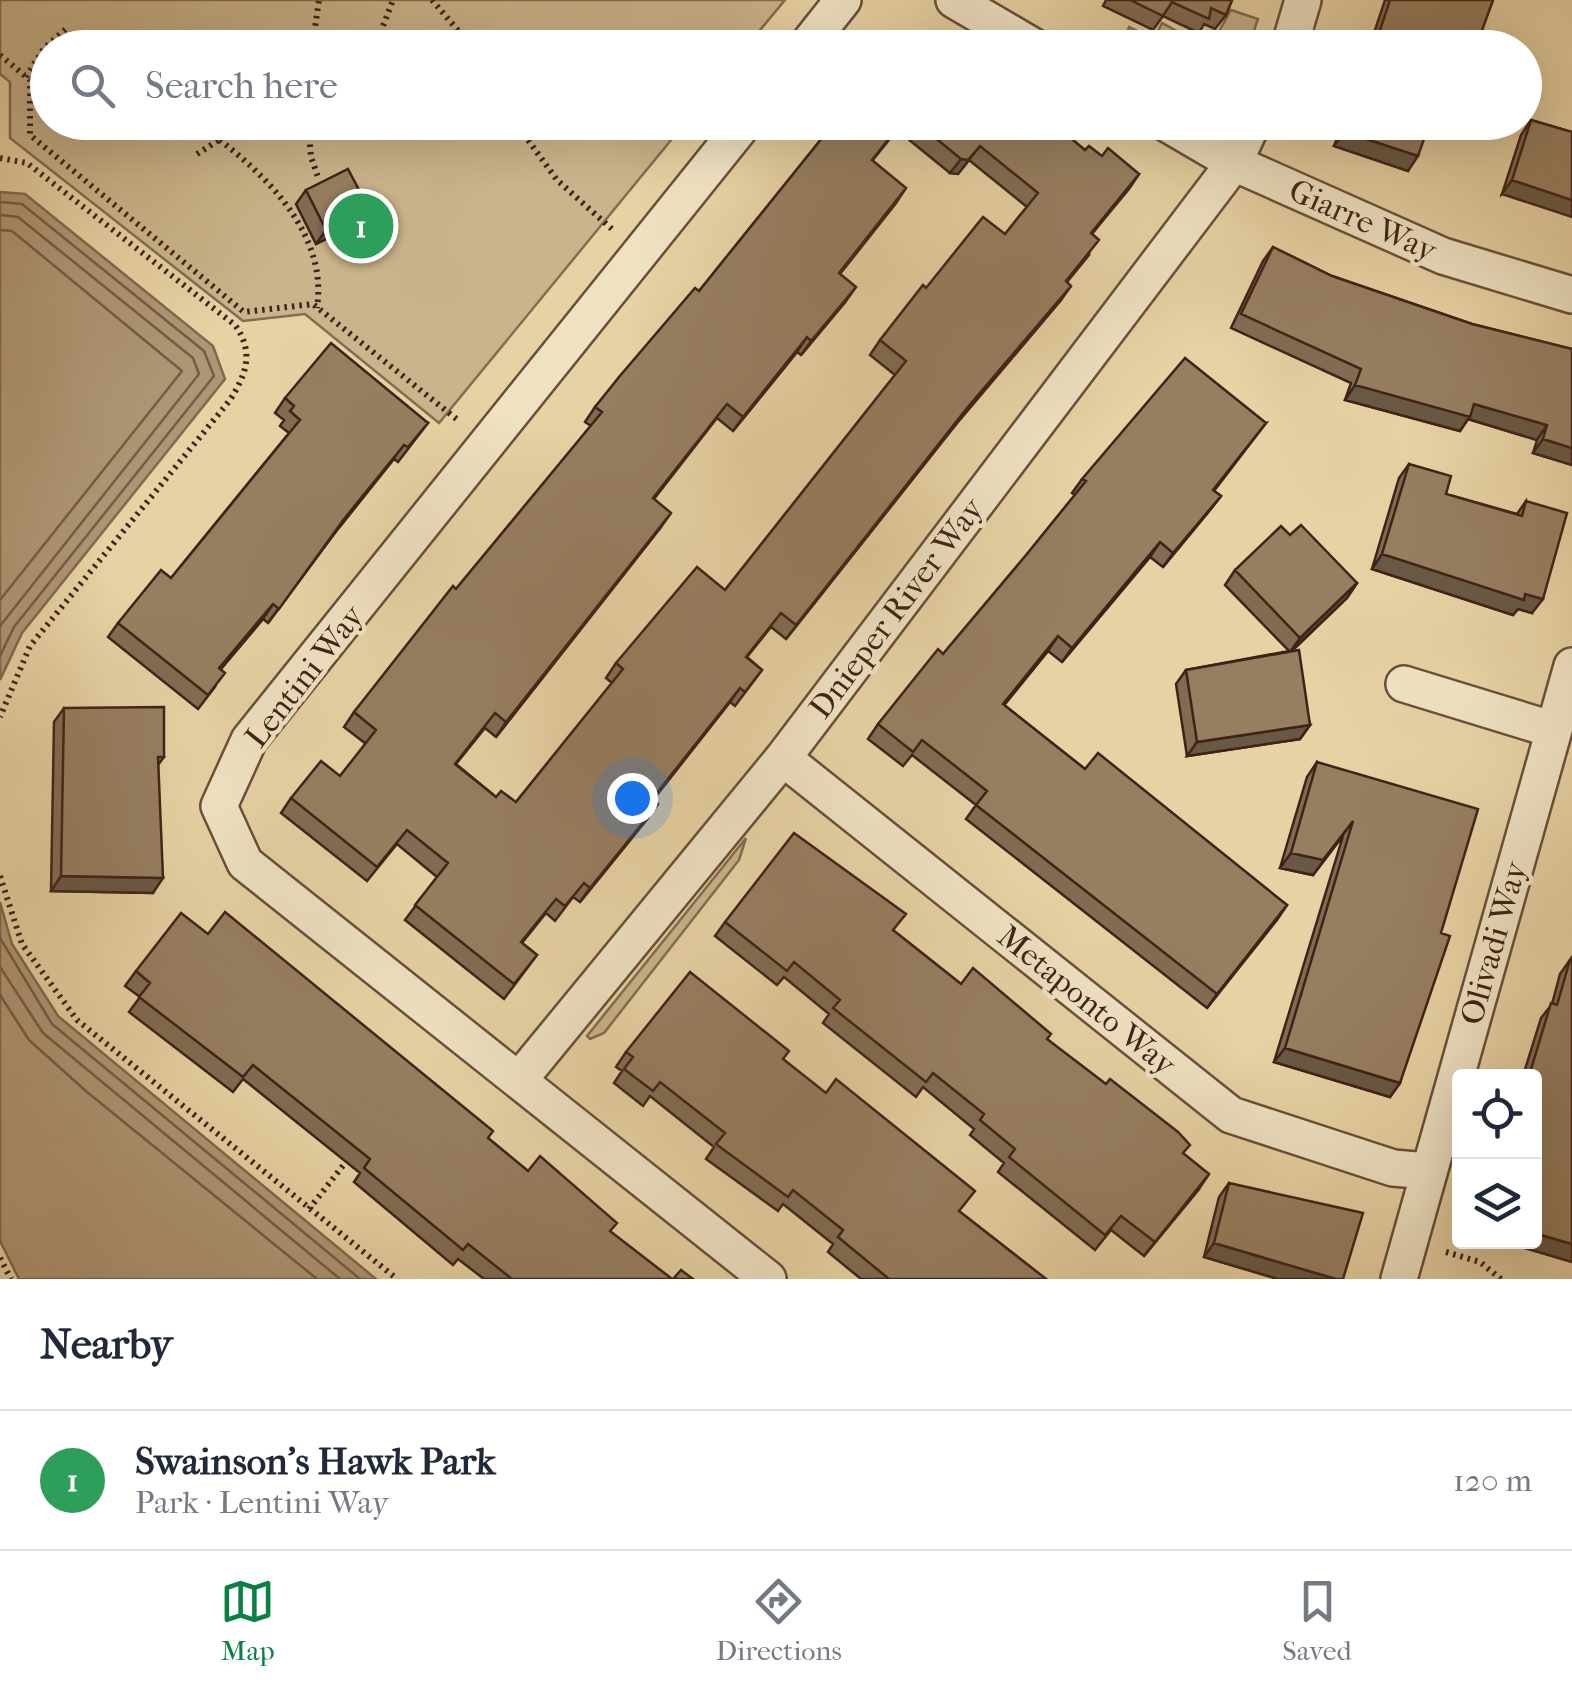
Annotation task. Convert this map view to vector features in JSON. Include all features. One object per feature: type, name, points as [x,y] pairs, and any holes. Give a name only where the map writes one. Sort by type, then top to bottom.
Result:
[{"type":"street","points":[[819,30],[843,0]]},
{"type":"street","points":[[954,0],[1005,30]]},
{"type":"street","points":[[1294,30],[1303,0]]},
{"type":"street","name":"Lentini Way","points":[[731,140],[249,740],[219,806],[245,863],[768,1279]]},
{"type":"street","name":"Giarre Way","points":[[1195,140],[1234,163],[1443,256],[1572,295]]},
{"type":"street","name":"Dnieper River Way","points":[[520,1080],[783,758],[1234,163],[1245,140]]},
{"type":"street","name":"Olivadi Way","points":[[1399,1279],[1572,666]]},
{"type":"street","points":[[1404,684],[1554,730]]},
{"type":"street","name":"Metaponto Way","points":[[783,758],[1231,1115],[1393,1168],[1428,1171]]},
{"type":"path","points":[[315,30],[320,0]]},
{"type":"path","points":[[384,30],[392,0]]},
{"type":"path","points":[[432,0],[458,30]]},
{"type":"path","points":[[0,56],[30,80],[30,135]]},
{"type":"path","points":[[26,76],[30,70]]},
{"type":"path","points":[[36,140],[244,312],[312,304],[459,422]]},
{"type":"path","points":[[197,154],[214,140]]},
{"type":"path","points":[[220,140],[262,174],[290,208],[318,273],[317,308]]},
{"type":"path","points":[[309,140],[310,157],[319,180]]},
{"type":"path","points":[[526,140],[556,180],[613,230]]},
{"type":"path","points":[[0,158],[27,163],[235,325],[248,343],[246,376],[30,646],[0,718]]},
{"type":"path","points":[[0,876],[22,944],[77,1020],[396,1279]]},
{"type":"path","points":[[309,1208],[355,1150]]},
{"type":"path","points":[[1446,1252],[1480,1262],[1501,1279]]},
{"type":"path","points":[[0,1258],[11,1279]]},
{"type":"shaded area","points":[[0,0],[785,0],[760,30],[30,30],[30,140],[671,140],[439,423],[305,314],[243,321],[10,138],[10,82],[0,74]]},
{"type":"shaded area","points":[[1231,10],[1258,19],[1254,30],[1220,30]]},
{"type":"shaded area","points":[[746,838],[739,860],[604,1033],[590,1039],[587,1036]]},
{"type":"water","points":[[0,192],[25,194],[213,346],[225,379],[22,633],[0,680]]},
{"type":"water","points":[[0,902],[12,944],[58,1016],[376,1279],[19,1279],[0,1241]]},
{"type":"building","points":[[1130,0],[1232,0],[1226,15],[1211,8],[1209,19],[1172,2],[1163,16]]},
{"type":"building","points":[[1390,0],[1493,0],[1482,30],[1380,30]]},
{"type":"building","points":[[1542,123],[1572,132],[1572,200],[1512,180],[1525,140],[1542,140]]},
{"type":"building","points":[[821,140],[888,140],[872,160],[906,188],[839,273],[856,287],[811,341],[807,337],[743,417],[727,404],[653,498],[671,513],[506,722],[495,713],[455,764],[496,797],[501,791],[516,802],[623,669],[616,663],[697,567],[725,590],[906,361],[880,340],[923,285],[926,288],[983,217],[1005,234],[1038,193],[980,146],[968,160],[961,159],[938,140],[1073,140],[1085,150],[1089,146],[1102,156],[1108,148],[1139,174],[1091,233],[1099,240],[1066,281],[1071,286],[967,408],[796,625],[781,613],[746,657],[762,670],[745,692],[740,688],[652,799],[658,804],[590,888],[584,883],[565,906],[556,899],[521,942],[537,955],[514,984],[415,905],[448,863],[407,830],[377,867],[291,798],[321,761],[340,776],[376,730],[354,712],[453,586],[456,589],[602,412],[595,407],[619,377],[695,288],[699,291]]},
{"type":"building","points":[[1369,140],[1424,140],[1418,156]]},
{"type":"building","points":[[348,169],[369,209],[326,230],[306,190]]},
{"type":"building","points":[[1273,247],[1332,276],[1472,324],[1572,349],[1572,448],[1543,439],[1547,425],[1474,404],[1470,417],[1355,385],[1361,369],[1241,314]]},
{"type":"building","points":[[331,343],[428,423],[408,447],[404,445],[344,519],[279,609],[273,604],[219,668],[225,673],[208,695],[118,623],[161,570],[171,578],[300,420],[290,411],[294,406],[285,398]]},
{"type":"building","points":[[1185,358],[1266,423],[1213,490],[1221,496],[1173,553],[1160,542],[1072,648],[1058,636],[1003,704],[1085,769],[1098,753],[1287,905],[1217,994],[976,805],[987,791],[922,740],[913,752],[878,724],[938,649],[943,654],[1027,554],[1086,481],[1082,479]]},
{"type":"building","points":[[1409,464],[1451,476],[1446,494],[1522,516],[1526,501],[1567,513],[1543,599],[1525,594],[1524,600],[1382,554]]},
{"type":"building","points":[[1301,525],[1357,583],[1300,638],[1235,570],[1281,526],[1290,535]]},
{"type":"building","points":[[1299,650],[1310,725],[1197,742],[1186,670]]},
{"type":"building","points":[[164,707],[164,757],[158,757],[163,878],[61,876],[64,708]]},
{"type":"building","points":[[1317,762],[1478,809],[1441,933],[1450,936],[1400,1083],[1285,1048],[1353,821],[1323,860],[1291,853]]},
{"type":"building","points":[[794,833],[906,914],[893,930],[961,984],[973,968],[1051,1034],[1047,1039],[1106,1084],[1110,1079],[1190,1145],[1183,1153],[1209,1174],[1155,1242],[1121,1216],[1105,1235],[1009,1157],[1015,1149],[980,1120],[984,1114],[933,1073],[926,1082],[833,1008],[840,1000],[794,962],[787,971],[725,922]]},
{"type":"building","points":[[225,912],[493,1131],[488,1138],[528,1171],[540,1156],[617,1223],[610,1231],[672,1279],[512,1279],[468,1244],[463,1250],[364,1168],[370,1159],[253,1065],[243,1077],[139,997],[150,983],[136,971],[181,913],[208,934]]},
{"type":"building","points":[[1572,960],[1572,1244],[1542,1235],[1542,1069],[1531,1069],[1551,1003],[1557,1005]]},
{"type":"building","points":[[690,972],[789,1051],[783,1059],[826,1093],[836,1079],[975,1191],[959,1211],[1046,1279],[889,1279],[838,1237],[843,1230],[793,1190],[788,1197],[716,1144],[725,1133],[660,1082],[653,1091],[624,1069],[633,1057],[626,1052]]},
{"type":"building","points":[[1229,1183],[1363,1213],[1343,1279],[1214,1243]]},
{"type":"building","points":[[681,1270],[693,1279],[673,1279]]},
{"type":"place","name":"Swainson's Hawk Park","points":[[361,226]]}]
